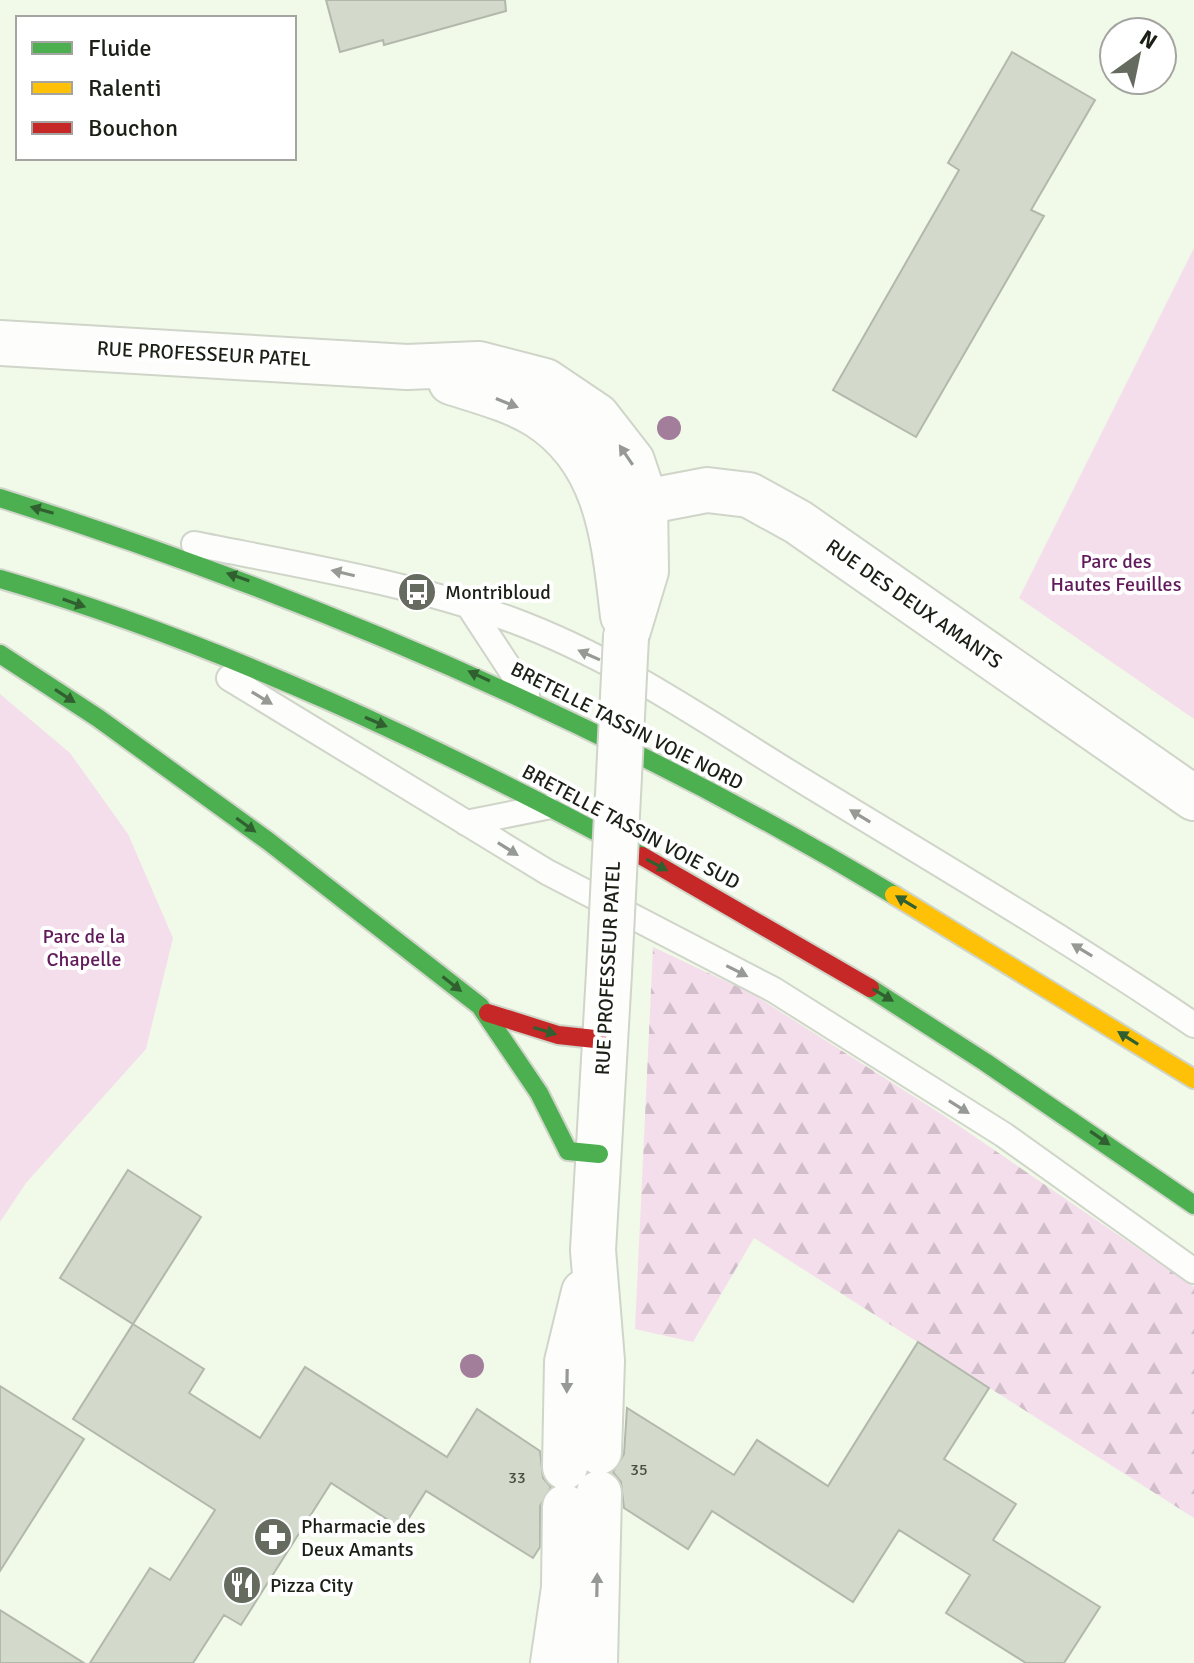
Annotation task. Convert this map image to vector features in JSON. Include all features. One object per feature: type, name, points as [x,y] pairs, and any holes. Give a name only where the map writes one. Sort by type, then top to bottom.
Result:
[{"type":"main road","name":"BRETELLE TASSIN VOIE NORD","points":[[0,498],[84,523],[275,590],[531,700],[825,852],[1194,1079]]},
{"type":"main road","name":"BRETELLE TASSIN VOIE SUD","points":[[0,579],[148,628],[388,727],[550,806],[760,921],[900,1005],[1040,1095],[1194,1205]]},
{"type":"main road","points":[[0,654],[98,718],[268,841],[488,1013],[539,1093],[568,1151],[599,1154]]},
{"type":"main road","points":[[488,1013],[558,1035],[604,1040]]},
{"type":"street","name":"RUE PROFESSEUR PATEL","points":[[0,343],[407,367],[479,364],[545,381],[597,416],[632,461],[626,504],[646,571],[626,637],[593,1250],[602,1361],[553,1663]]},
{"type":"street","name":"RUE DES DEUX AMANTS","points":[[626,504],[707,490],[749,495],[798,522],[1194,798]]},
{"type":"street","name":"RUE PROFESSEUR PATEL","points":[[582,1480],[595,1663]]},
{"type":"lane","points":[[84,523],[338,572],[470,608],[512,620],[641,678],[1101,961],[1194,1025]]},
{"type":"lane","points":[[470,608],[531,700]]},
{"type":"lane","points":[[148,628],[547,872],[774,990],[1004,1135],[1194,1271]]},
{"type":"lane","points":[[466,823],[550,806]]},
{"type":"green space","name":"Parc des Hautes Feuilles","points":[[1194,248],[1194,719],[1019,598]]},
{"type":"green space","name":"Parc de la Chapelle","points":[[0,694],[70,753],[128,834],[173,938],[146,1049],[26,1183],[0,1222]]},
{"type":"green space","points":[[653,947],[751,993],[946,1117],[1194,1287],[1194,1518],[754,1238],[693,1342],[635,1329]]},
{"type":"building","points":[[326,0],[505,0],[506,11],[384,45],[383,40],[340,52]]},
{"type":"building","points":[[1012,52],[1095,100],[1031,210],[1044,216],[916,437],[833,390],[959,170],[948,163]]},
{"type":"building","points":[[128,1170],[201,1217],[133,1324],[60,1278]]},
{"type":"building","points":[[133,1324],[204,1369],[189,1393],[260,1438],[305,1367],[447,1457],[477,1409],[540,1451],[543,1478],[551,1487],[540,1506],[540,1547],[533,1558],[426,1491],[402,1529],[331,1483],[241,1625],[224,1615],[193,1663],[90,1663],[150,1568],[170,1580],[215,1510],[73,1419]]},
{"type":"building","points":[[918,1342],[989,1388],[944,1459],[1016,1504],[993,1540],[1100,1607],[1064,1663],[1026,1663],[946,1613],[970,1575],[899,1530],[853,1602],[712,1511],[688,1549],[624,1508],[621,1482],[613,1472],[624,1454],[627,1408],[734,1475],[757,1440],[828,1486]]},
{"type":"building","points":[[0,1386],[84,1439],[0,1571]]},
{"type":"building","points":[[0,1610],[84,1663],[0,1663]]},
{"type":"traffic: fast","points":[[0,498],[232,578],[459,670],[680,776],[788,833],[894,895]]},
{"type":"traffic: fast","points":[[0,579],[166,634],[248,666],[487,775],[642,856]]},
{"type":"traffic: fast","points":[[0,654],[98,718],[268,841],[480,1006],[539,1093],[568,1151],[599,1154]]},
{"type":"traffic: fast","points":[[870,988],[985,1062],[1194,1205]]},
{"type":"traffic: slow","points":[[894,895],[1194,1079]]},
{"type":"traffic: jam","points":[[642,856],[870,988]]},
{"type":"traffic: jam","points":[[488,1013],[558,1035],[604,1040]]},
{"type":"place","name":"Montribloud","points":[[417,592]]},
{"type":"place","name":"Pharmacie des Deux Amants","points":[[273,1537]]},
{"type":"place","name":"Pizza City","points":[[242,1585]]}]
